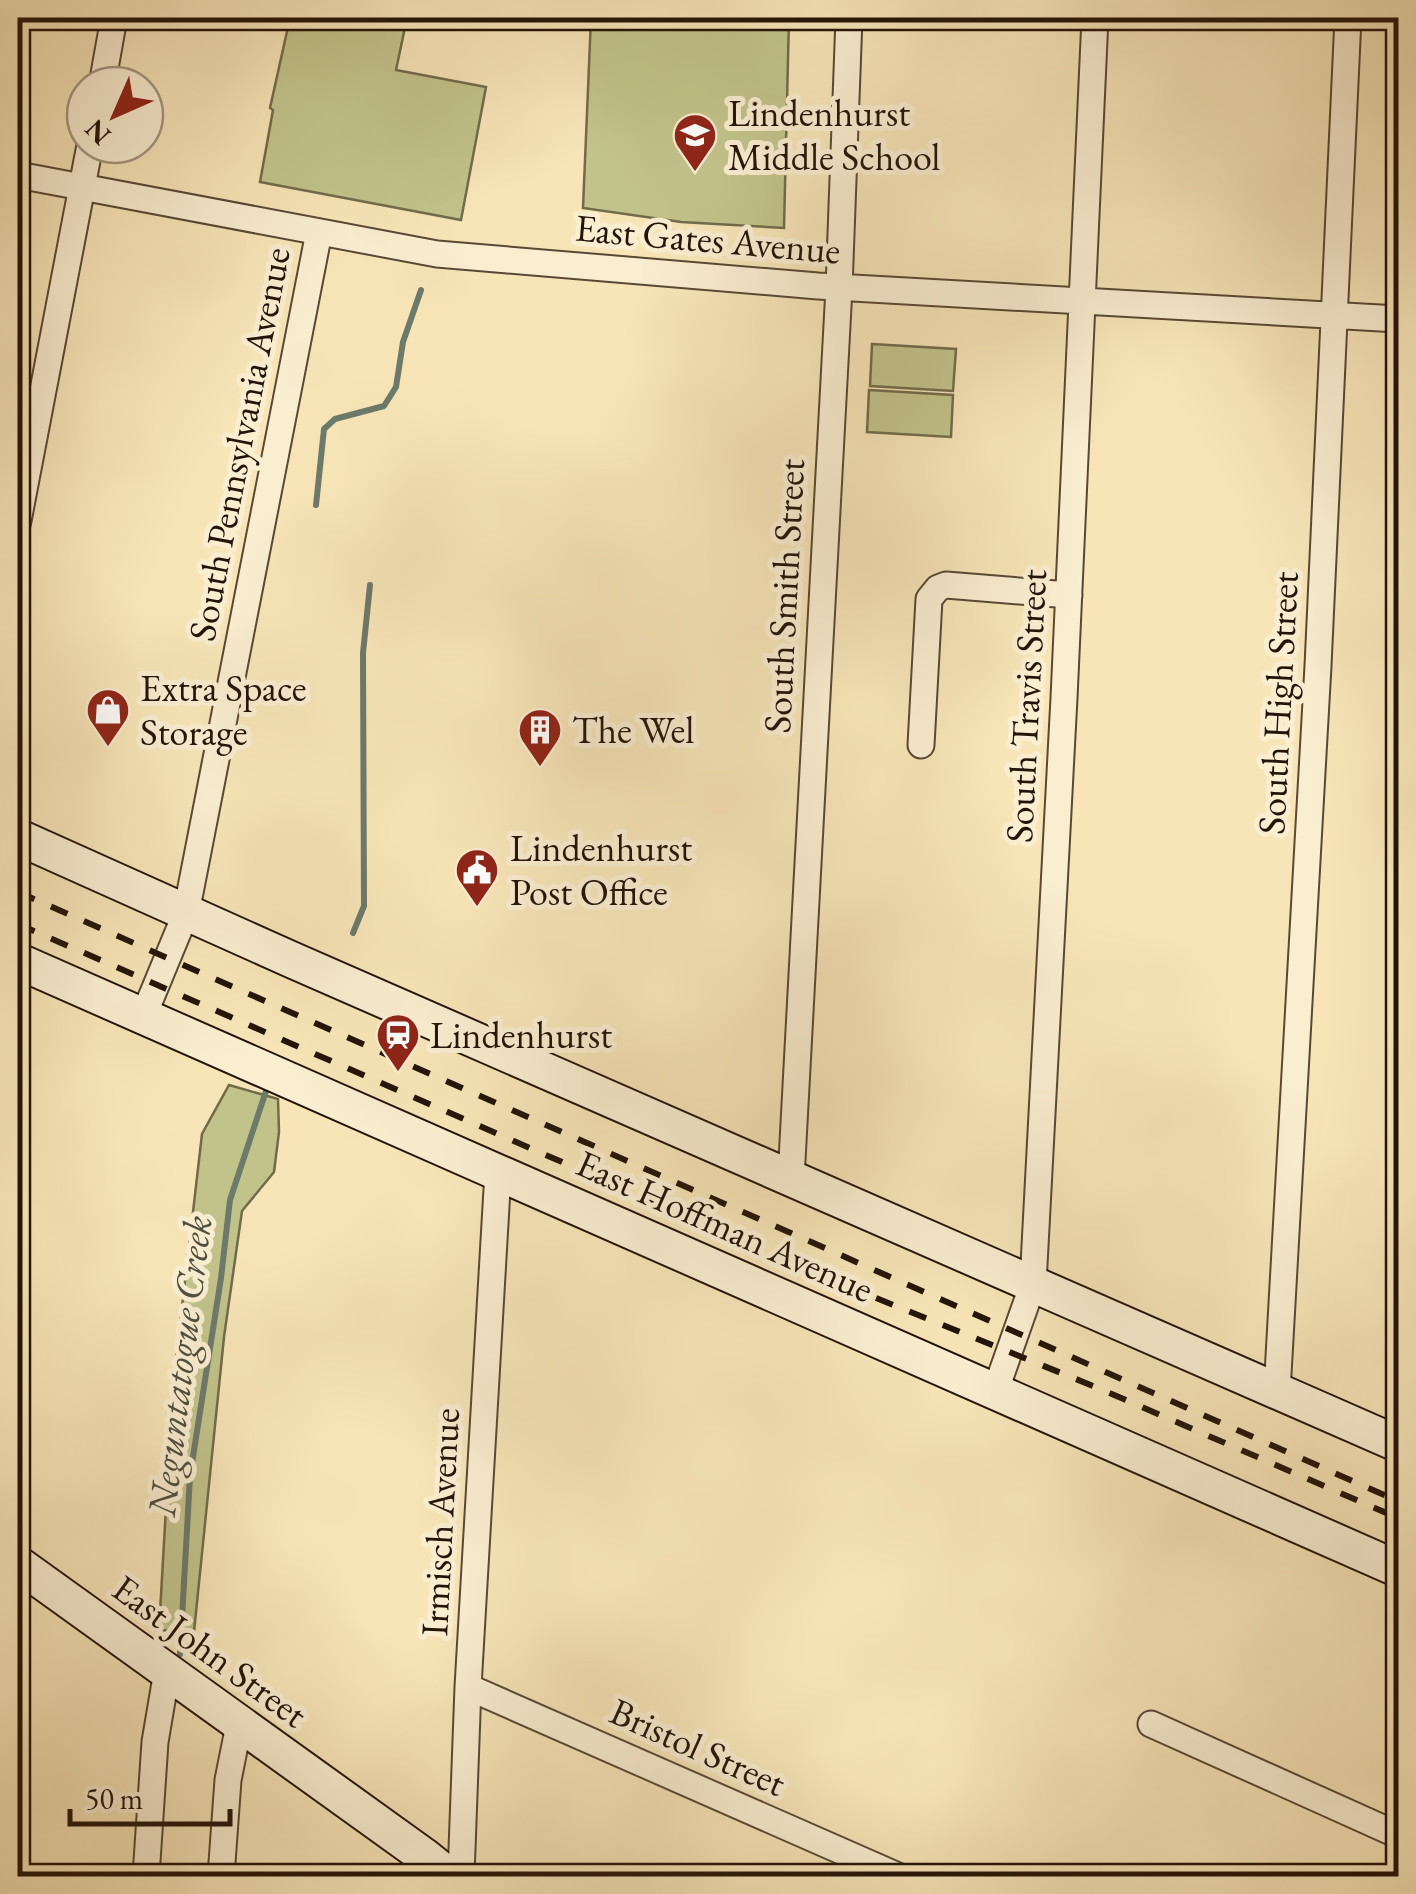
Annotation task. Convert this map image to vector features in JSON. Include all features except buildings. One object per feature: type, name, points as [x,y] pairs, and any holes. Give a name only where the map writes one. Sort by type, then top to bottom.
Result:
[{"type":"street","points":[[106,65],[114,18]]},
{"type":"street","name":"South Smith Street","points":[[791,1179],[849,18]]},
{"type":"street","name":"South Travis Street","points":[[995,1392],[1033,1284],[1095,18]]},
{"type":"street","name":"South High Street","points":[[1278,1392],[1348,18]]},
{"type":"street","points":[[18,520],[86,165]]},
{"type":"street","name":"East Gates Avenue","points":[[18,175],[437,254],[838,288],[1398,319]]},
{"type":"street","name":"South Pennsylvania Avenue","points":[[143,1018],[186,914],[319,232]]},
{"type":"street","points":[[920,745],[932,594],[946,585],[1069,596]]},
{"type":"street","name":"East Hoffman Avenue","points":[[18,838],[1398,1444]]},
{"type":"street","name":"East Hoffman Avenue","points":[[18,960],[1398,1569]]},
{"type":"street","name":"Irmisch Avenue","points":[[460,1876],[498,1172]]},
{"type":"street","name":"East John Street","points":[[18,1564],[449,1876]]},
{"type":"street","points":[[146,1876],[154,1742],[167,1671]]},
{"type":"street","name":"Bristol Street","points":[[468,1687],[898,1876]]},
{"type":"street","points":[[1151,1724],[1398,1835]]},
{"type":"street","points":[[221,1876],[228,1780],[239,1725]]},
{"type":"green space","points":[[290,18],[407,18],[396,70],[486,87],[461,220],[260,182],[273,110],[270,108]]},
{"type":"green space","name":"Lindenhurst Middle School","points":[[591,18],[789,18],[784,228],[681,222],[583,208]]},
{"type":"green space","points":[[872,344],[956,349],[953,391],[870,386]]},
{"type":"green space","points":[[869,390],[953,395],[951,437],[867,432]]},
{"type":"green space","points":[[229,1085],[278,1099],[274,1172],[242,1211],[224,1337],[194,1632],[159,1630],[173,1385],[202,1134]]},
{"type":"waterway","name":"Neguntatogue Creek","points":[[316,505],[324,429],[335,419],[384,406],[396,387],[403,342],[421,290]]},
{"type":"waterway","name":"Neguntatogue Creek","points":[[353,933],[364,906],[363,653],[370,585]]},
{"type":"waterway","name":"Neguntatogue Creek","points":[[180,1654],[190,1476],[230,1200],[266,1091]]},
{"type":"railway","points":[[18,892],[1398,1501]]},
{"type":"railway","points":[[18,924],[827,1278],[1098,1388],[1398,1518]]},
{"type":"place","name":"Lindenhurst Middle School","points":[[695,173]]},
{"type":"place","name":"Extra Space Storage","points":[[108,748]]},
{"type":"place","name":"The Wel","points":[[540,768]]},
{"type":"place","name":"Lindenhurst Post Office","points":[[477,908]]},
{"type":"place","name":"Lindenhurst","points":[[398,1073]]}]
